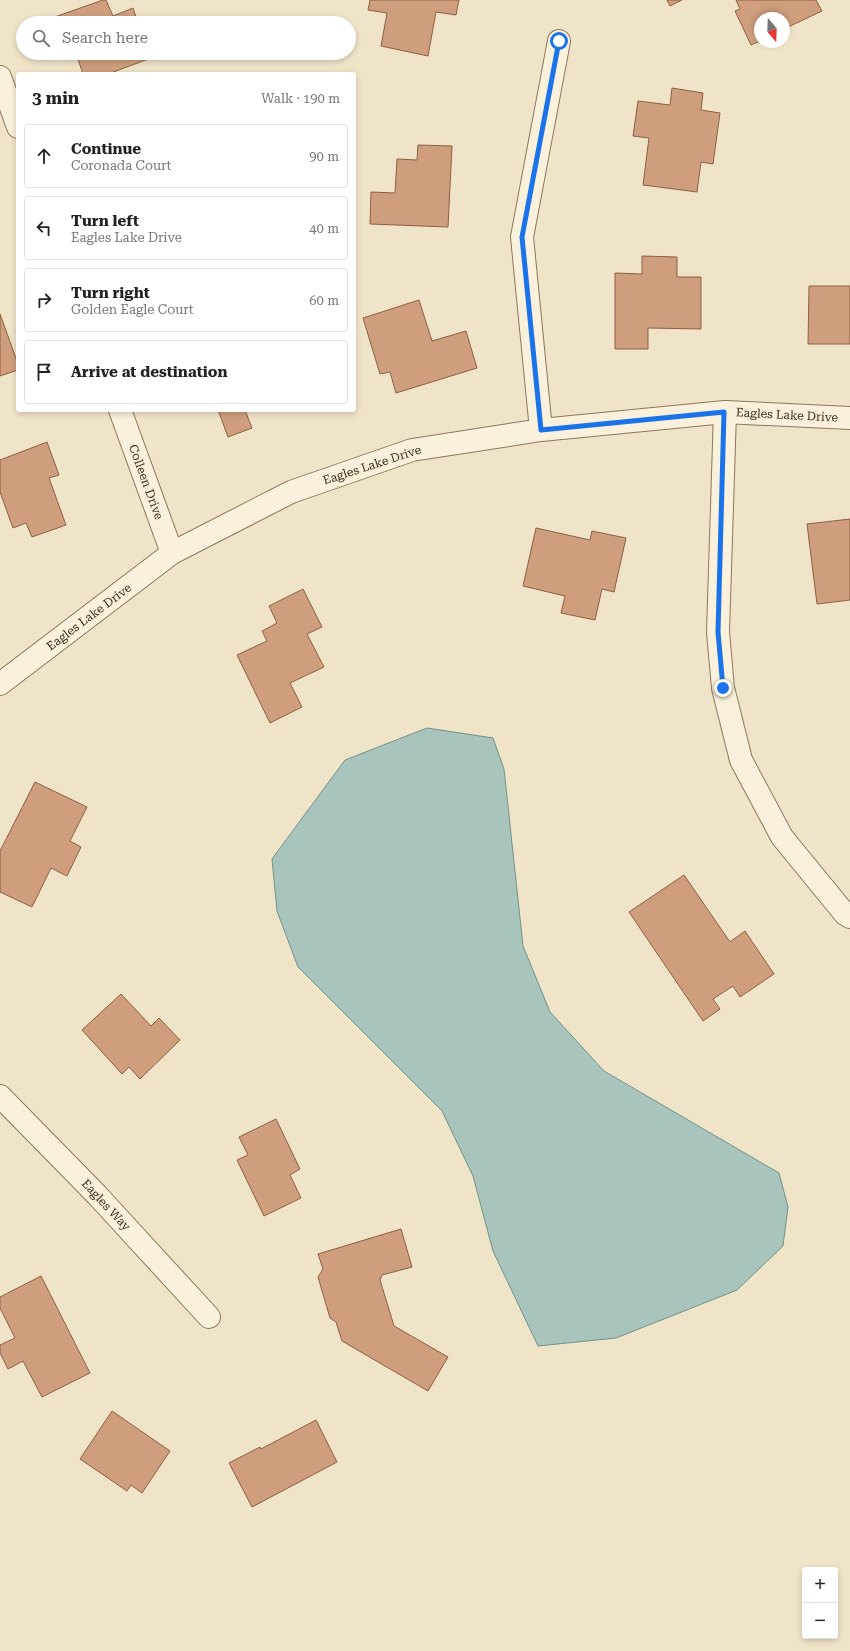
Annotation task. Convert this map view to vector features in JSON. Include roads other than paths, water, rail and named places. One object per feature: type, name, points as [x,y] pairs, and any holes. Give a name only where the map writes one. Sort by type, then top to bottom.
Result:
[{"type":"street","points":[[541,430],[522,237],[559,41]]},
{"type":"street","points":[[0,77],[16,121]]},
{"type":"street","name":"Colleen Drive","points":[[121,412],[172,553]]},
{"type":"street","points":[[724,412],[718,632],[723,688],[730,717],[741,760],[782,837],[845,914],[850,917]]},
{"type":"street","name":"Eagles Lake Drive","points":[[0,684],[172,553],[291,492],[412,450],[541,430],[724,412],[850,418]]},
{"type":"street","name":"Eagles Way","points":[[0,1096],[98,1195],[209,1317]]},
{"type":"water","points":[[427,728],[493,738],[504,769],[523,946],[550,1012],[604,1071],[779,1173],[788,1207],[783,1246],[737,1290],[616,1338],[538,1346],[493,1251],[473,1176],[442,1111],[298,967],[277,911],[272,859],[345,760]]}]
